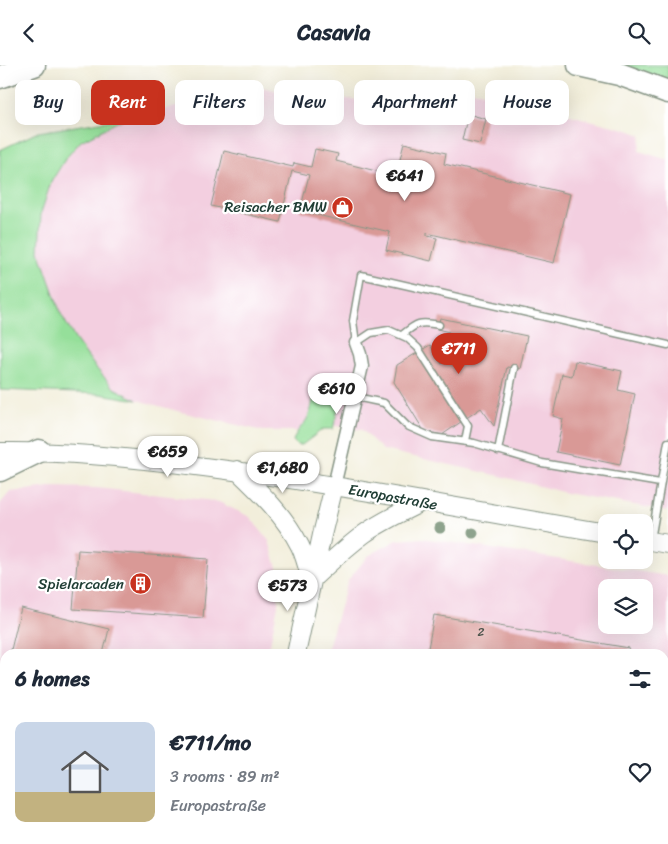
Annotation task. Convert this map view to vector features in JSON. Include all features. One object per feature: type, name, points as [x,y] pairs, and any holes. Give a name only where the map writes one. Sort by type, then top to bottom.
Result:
[{"type":"highway","points":[[0,77],[34,65]]},
{"type":"highway","points":[[579,65],[619,75],[668,92]]},
{"type":"highway","points":[[0,470],[39,451]]},
{"type":"main road","name":"Europastraße","points":[[0,452],[39,451],[143,459],[237,470],[598,532]]},
{"type":"main road","points":[[237,470],[266,498],[291,529],[301,548],[311,580]]},
{"type":"main road","points":[[297,649],[311,580],[334,486]]},
{"type":"main road","points":[[311,580],[366,533],[422,501]]},
{"type":"street","points":[[334,486],[362,366],[356,343]]},
{"type":"lane","points":[[465,441],[468,426],[418,348],[402,335],[389,330],[371,333],[356,343],[353,321],[361,275],[668,345]]},
{"type":"lane","points":[[402,335],[417,324],[424,322],[438,325]]},
{"type":"lane","points":[[498,451],[514,368]]},
{"type":"lane","points":[[356,397],[384,403],[407,426],[432,437],[465,441],[542,463],[660,483]]},
{"type":"lane","points":[[654,541],[660,483],[668,442]]},
{"type":"shaded area","points":[[264,88],[274,90],[274,125],[344,125],[344,99],[354,99],[354,125],[475,125],[475,91],[485,94],[485,125],[569,125],[569,115],[641,135],[639,151],[668,160],[668,511],[566,493],[383,450],[362,430],[329,425],[307,431],[263,431],[137,400],[114,388],[96,368],[75,339],[61,314],[39,251],[41,213],[51,182],[66,158],[81,141],[109,125],[165,125],[165,109],[175,107],[175,125],[264,125]]},
{"type":"shaded area","points":[[50,487],[97,488],[219,502],[250,517],[269,541],[279,574],[278,605],[269,649],[0,649],[0,504],[10,492]]},
{"type":"shaded area","points":[[423,538],[598,565],[598,569],[623,569],[668,576],[668,649],[327,649],[348,580],[368,556],[397,540]]},
{"type":"green space","points":[[613,65],[668,65],[668,82]]},
{"type":"green space","points":[[91,123],[91,125],[112,125],[81,141],[66,158],[51,182],[41,213],[39,251],[61,314],[75,339],[96,368],[114,388],[137,400],[100,394],[0,390],[0,150],[38,132]]},
{"type":"green space","points":[[327,378],[334,379],[340,384],[342,393],[333,429],[323,429],[302,445],[297,445],[293,441],[308,417],[315,390]]},
{"type":"building","points":[[475,116],[485,119],[480,144],[462,140],[465,125],[475,125]]},
{"type":"building","points":[[404,143],[446,153],[444,164],[570,194],[554,263],[427,233],[427,236],[437,238],[431,261],[386,250],[390,232],[300,211],[309,175],[292,171],[280,222],[211,206],[224,151],[293,167],[294,163],[311,167],[315,149],[338,154],[336,161],[396,176]]},
{"type":"building","points":[[440,318],[527,336],[520,369],[507,367],[494,426],[481,408],[442,435],[424,431],[394,382],[397,365],[430,345],[442,364],[449,332],[437,329]]},
{"type":"building","points":[[575,361],[622,371],[618,390],[635,394],[620,465],[556,452],[563,419],[553,416],[562,374],[572,376]]},
{"type":"building","name":"Spielarcaden","points":[[78,550],[208,559],[203,618],[73,609]]},
{"type":"building","points":[[21,608],[109,629],[104,649],[11,649]]},
{"type":"building","points":[[434,615],[629,648],[629,649],[428,649]]},
{"type":"place","name":"Reisacher BMW","points":[[343,207]]},
{"type":"place","name":"Spielarcaden","points":[[140,584]]}]
